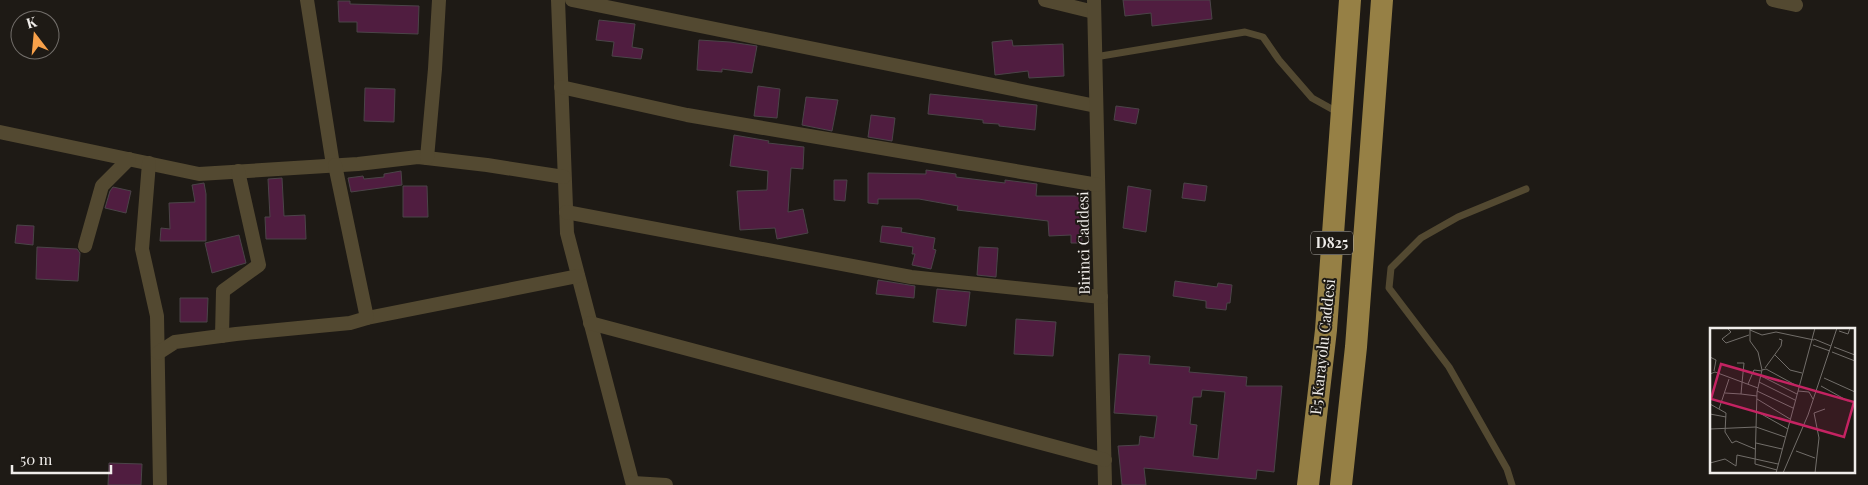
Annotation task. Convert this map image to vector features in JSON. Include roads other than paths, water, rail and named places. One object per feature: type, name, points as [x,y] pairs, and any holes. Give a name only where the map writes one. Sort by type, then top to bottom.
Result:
[{"type":"highway","name":"E5 Karayolu Caddesi","points":[[1308,485],[1326,330],[1350,0]]},
{"type":"highway","name":"E5 Karayolu Caddesi","points":[[1341,485],[1356,347],[1382,0]]},
{"type":"street","points":[[307,0],[334,165],[367,318]]},
{"type":"street","points":[[427,158],[436,69],[439,0]]},
{"type":"street","points":[[558,0],[567,233],[633,484],[666,485]]},
{"type":"street","points":[[572,0],[1096,106]]},
{"type":"street","points":[[1045,0],[1094,6]]},
{"type":"street","points":[[1773,0],[1796,5]]},
{"type":"street","name":"Birinci Caddesi","points":[[1094,6],[1105,485]]},
{"type":"street","points":[[561,87],[687,115],[1098,185]]},
{"type":"street","points":[[0,132],[200,174],[427,158],[564,177]]},
{"type":"street","points":[[85,246],[102,186],[129,159]]},
{"type":"street","points":[[149,163],[142,249],[157,316],[160,485]]},
{"type":"street","points":[[222,336],[223,291],[259,265],[238,171]]},
{"type":"street","points":[[566,212],[912,277],[1101,297]]},
{"type":"street","points":[[158,353],[175,342],[350,323],[578,276]]},
{"type":"street","points":[[590,323],[1105,460]]},
{"type":"lane","points":[[1095,57],[1245,32],[1263,37],[1279,60],[1312,98],[1342,115]]},
{"type":"lane","points":[[1512,485],[1507,470],[1449,367],[1388,288],[1391,268],[1421,238],[1458,217],[1526,189]]}]
